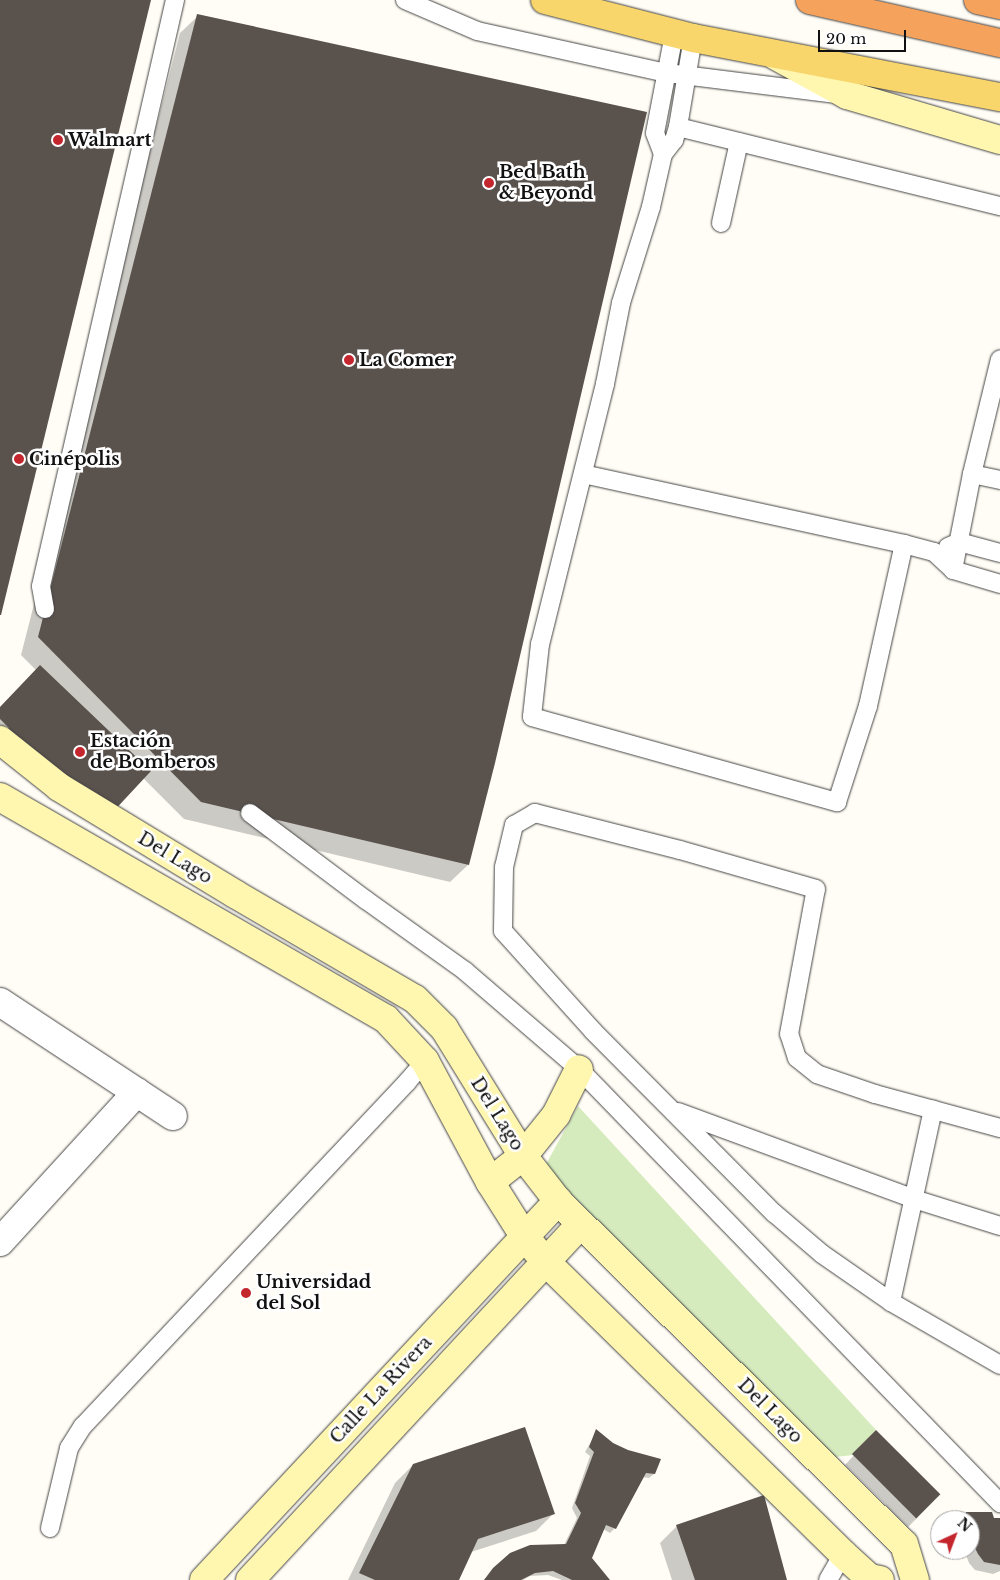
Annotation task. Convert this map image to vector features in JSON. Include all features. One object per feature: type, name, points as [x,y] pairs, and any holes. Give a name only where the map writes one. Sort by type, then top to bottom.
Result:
[{"type":"highway","points":[[810,0],[1000,43]]},
{"type":"highway","points":[[979,0],[1000,5]]},
{"type":"main road","points":[[545,0],[684,36],[1000,97]]},
{"type":"street","points":[[771,53],[847,96],[1000,140]]},
{"type":"street","name":"Del Lago","points":[[0,740],[59,787],[235,894],[415,999],[444,1028],[522,1156],[558,1201],[904,1544],[915,1580]]},
{"type":"street","points":[[37,819],[59,787]]},
{"type":"street","name":"Del Lago","points":[[0,797],[386,1019],[425,1061],[490,1182],[524,1236],[546,1262],[843,1554],[870,1578],[880,1580]]},
{"type":"street","points":[[0,1002],[173,1116]]},
{"type":"street","points":[[490,1182],[522,1156],[556,1115],[579,1070]]},
{"type":"street","points":[[0,1242],[137,1092]]},
{"type":"street","name":"Calle La Rivera","points":[[204,1580],[558,1201]]},
{"type":"street","name":"Calle La Rivera","points":[[250,1580],[581,1224]]},
{"type":"lane","points":[[45,609],[41,586],[175,0]]},
{"type":"lane","points":[[405,0],[477,31],[667,73],[847,96]]},
{"type":"lane","points":[[663,154],[656,133],[667,73],[684,36]]},
{"type":"lane","points":[[684,36],[686,76],[678,127],[674,140],[663,154],[651,207],[621,302],[583,474],[540,644],[532,717],[837,802],[868,706],[904,544]]},
{"type":"lane","points":[[678,127],[1000,206]]},
{"type":"lane","points":[[722,223],[739,142]]},
{"type":"lane","points":[[953,570],[972,474],[996,391],[1000,360]]},
{"type":"lane","points":[[583,474],[904,544],[934,552],[953,570],[1000,584]]},
{"type":"lane","points":[[972,474],[1000,480]]},
{"type":"lane","points":[[934,552],[959,542],[1000,552]]},
{"type":"lane","points":[[250,813],[465,971],[579,1070],[1000,1503]]},
{"type":"lane","points":[[1000,1128],[875,1094],[817,1074],[797,1058],[789,1034],[816,889],[680,850],[535,813],[514,825],[504,867],[503,931],[593,1031],[781,1219],[822,1254],[891,1302],[1000,1365]]},
{"type":"lane","points":[[50,1528],[69,1448],[83,1426],[425,1061]]},
{"type":"lane","points":[[672,1110],[914,1199],[1000,1226]]},
{"type":"lane","points":[[891,1302],[934,1110]]},
{"type":"lane","points":[[828,1580],[843,1554]]},
{"type":"green space","points":[[578,1106],[876,1430],[853,1455],[816,1459],[545,1166]]},
{"type":"building","name":"Walmart","points":[[0,0],[151,0],[1,615],[0,615]]},
{"type":"building","name":"La Comer","points":[[197,14],[647,112],[495,763],[469,865],[201,802],[38,637]]},
{"type":"building","name":"Estación de Bomberos","points":[[40,665],[151,771],[111,814],[5,732],[9,728],[0,719],[0,707]]},
{"type":"building","points":[[525,1427],[555,1514],[478,1539],[459,1580],[375,1580],[359,1573],[413,1464]]},
{"type":"building","points":[[596,1429],[613,1443],[628,1450],[661,1459],[655,1474],[646,1473],[616,1529],[606,1525],[592,1558],[610,1580],[572,1580],[553,1571],[535,1573],[521,1580],[484,1580],[493,1568],[510,1553],[530,1545],[566,1544],[581,1513],[575,1503],[594,1452],[589,1447]]},
{"type":"building","points":[[876,1430],[940,1494],[916,1518],[852,1454]]},
{"type":"building","points":[[764,1495],[787,1580],[695,1580],[676,1525]]},
{"type":"building","points":[[980,1512],[992,1512],[994,1518],[1000,1518],[1000,1565],[984,1562],[980,1557]]},
{"type":"place","name":"Walmart","points":[[58,140]]},
{"type":"place","name":"Bed Bath & Beyond","points":[[489,183]]},
{"type":"place","name":"La Comer","points":[[349,360]]},
{"type":"place","name":"Cinépolis","points":[[19,459]]},
{"type":"place","name":"Estación de Bomberos","points":[[80,752]]},
{"type":"place","name":"Universidad del Sol","points":[[246,1293]]}]
